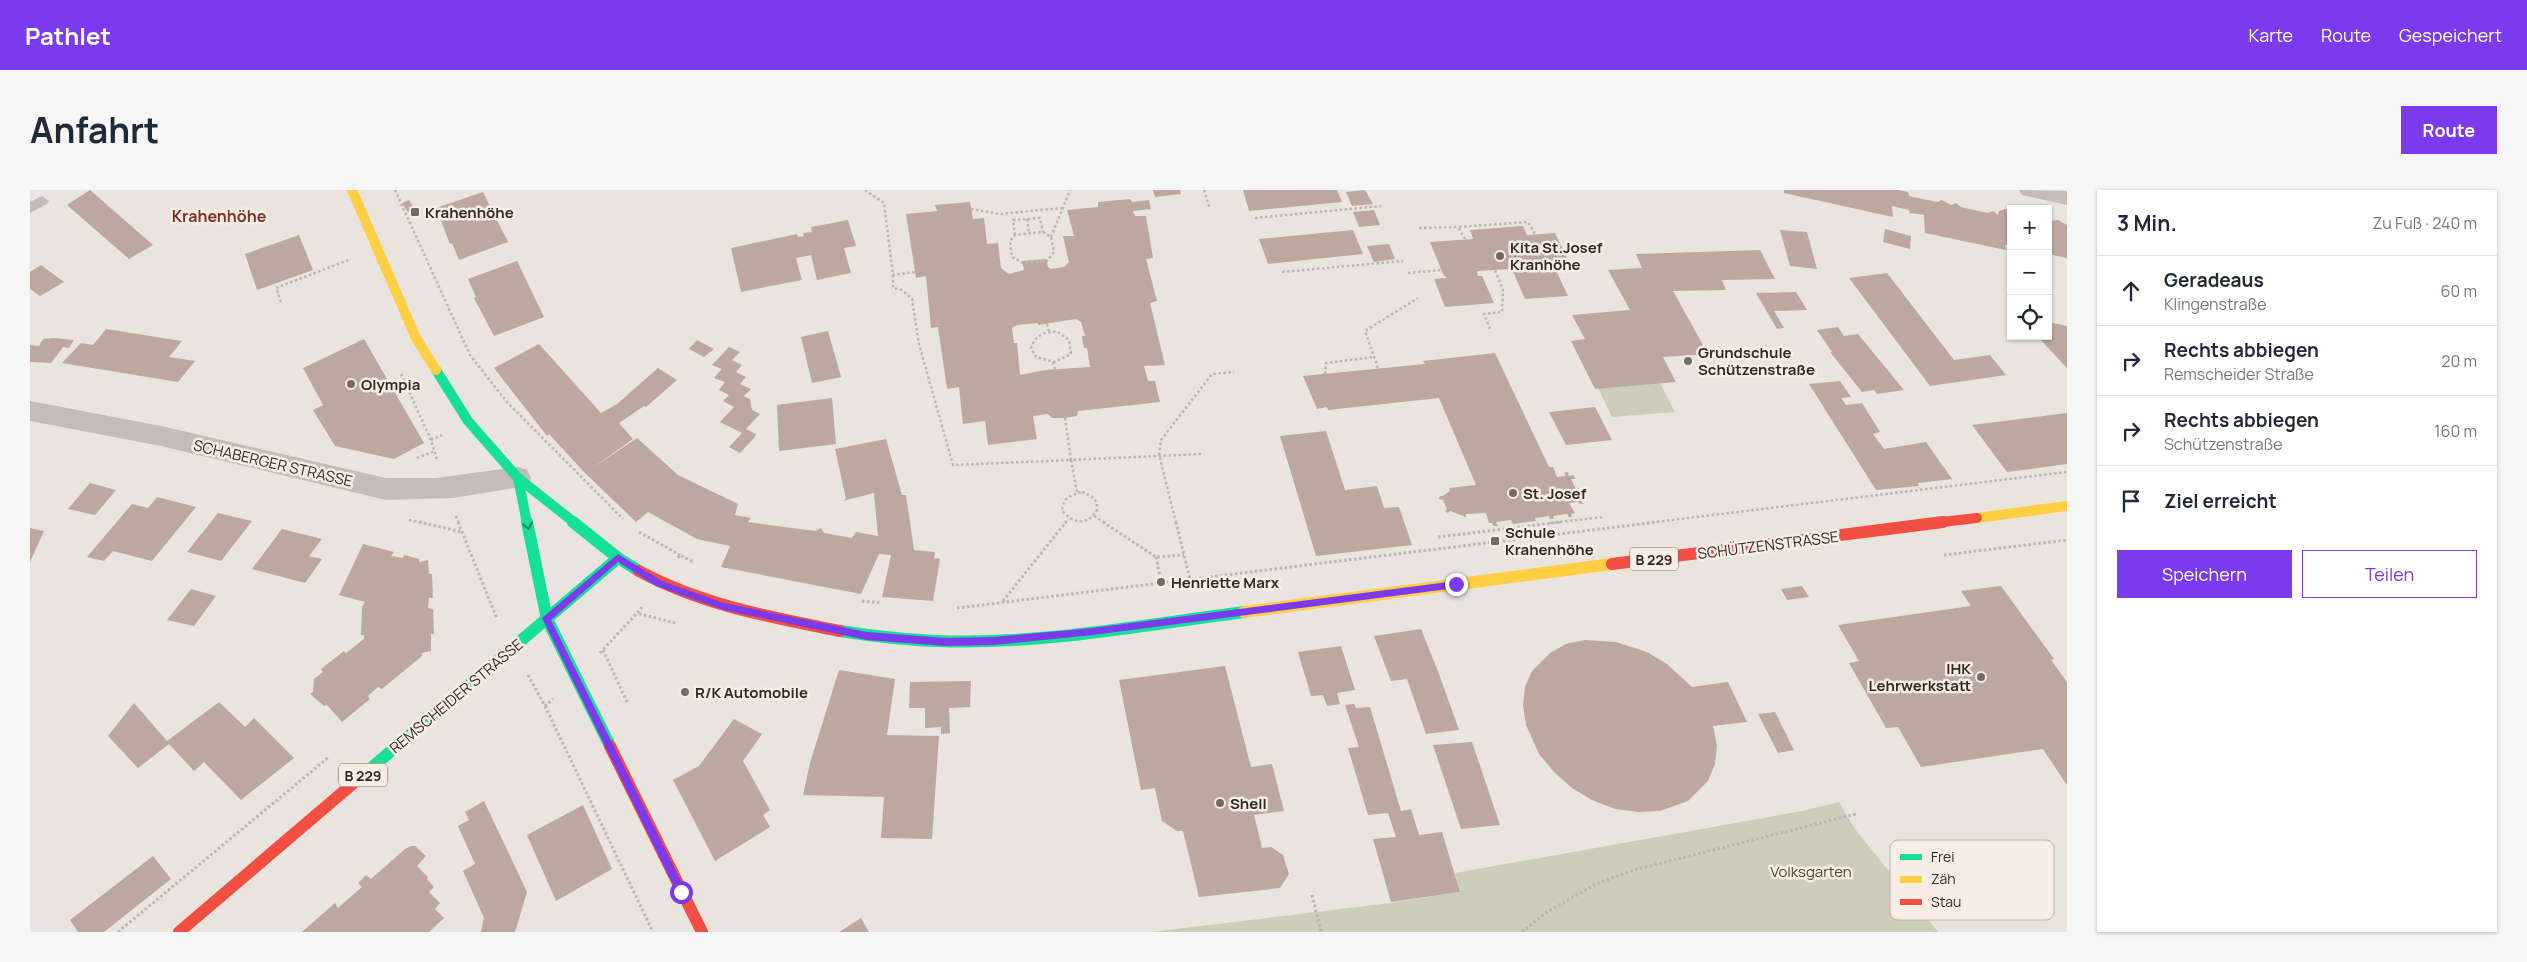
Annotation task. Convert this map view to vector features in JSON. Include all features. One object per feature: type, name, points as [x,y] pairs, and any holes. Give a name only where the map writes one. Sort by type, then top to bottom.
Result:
[{"type":"main road","name":"SCHÜTZENSTRASSE","points":[[352,190],[407,319],[425,353],[468,421],[518,478],[618,558],[659,583],[724,607],[867,636],[964,642],[1093,631],[2067,506]]},
{"type":"main road","points":[[518,478],[546,618],[662,856],[702,932]]},
{"type":"main road","name":"REMSCHEIDER STRASSE","points":[[179,932],[618,558]]},
{"type":"street","points":[[2030,190],[2067,198]]},
{"type":"street","name":"SCHABERGER STRASSE","points":[[30,411],[161,436],[386,490],[445,489],[518,478]]},
{"type":"path","points":[[395,190],[470,356],[506,401],[625,521]]},
{"type":"path","points":[[865,190],[884,203],[893,288],[902,290],[912,299],[919,344],[953,464],[1071,460],[1159,454],[1201,454]]},
{"type":"path","points":[[1051,237],[1043,232],[1015,235],[1010,241],[1012,257],[1023,263],[1047,261],[1054,252],[1051,237],[1070,190]]},
{"type":"path","points":[[1204,190],[1210,209]]},
{"type":"path","points":[[1255,218],[1381,206]]},
{"type":"path","points":[[971,209],[1000,214],[1062,208]]},
{"type":"path","points":[[1015,235],[1013,220],[1040,218],[1043,232]]},
{"type":"path","points":[[1027,219],[1029,233]]},
{"type":"path","points":[[1419,228],[1528,222],[1535,234]]},
{"type":"path","points":[[1458,226],[1465,239]]},
{"type":"path","points":[[281,302],[276,288],[352,259]]},
{"type":"path","points":[[1282,272],[1403,261]]},
{"type":"path","points":[[1408,274],[1441,270]]},
{"type":"path","points":[[1490,329],[1484,314],[1502,312],[1504,290],[1495,270]]},
{"type":"path","points":[[893,275],[915,272]]},
{"type":"path","points":[[1378,368],[1365,331],[1418,298]]},
{"type":"path","points":[[1047,324],[1048,332]]},
{"type":"path","points":[[1048,332],[1064,335],[1072,344],[1070,354],[1066,358],[1054,362],[1041,360],[1032,348],[1035,339],[1048,332]]},
{"type":"path","points":[[1325,374],[1326,363],[1374,357]]},
{"type":"path","points":[[1054,362],[1055,369]]},
{"type":"path","points":[[1190,579],[1159,454],[1161,440],[1212,374],[1234,372]]},
{"type":"path","points":[[1065,418],[1077,492]]},
{"type":"path","points":[[957,608],[1586,530],[1684,521],[2067,472]]},
{"type":"path","points":[[1077,492],[1088,494],[1096,501],[1098,511],[1094,516],[1080,522],[1069,519],[1062,511],[1063,502],[1070,495],[1077,492]]},
{"type":"path","points":[[1094,516],[1156,557],[1184,555]]},
{"type":"path","points":[[1438,537],[1604,517]]},
{"type":"path","points":[[1002,601],[1069,519]]},
{"type":"path","points":[[632,528],[680,555]]},
{"type":"path","points":[[1156,557],[1161,582]]},
{"type":"path","points":[[489,623],[496,617]]},
{"type":"path","points":[[544,706],[653,932]]},
{"type":"path","points":[[118,932],[334,752]]},
{"type":"path","points":[[1522,932],[1547,912],[1596,884],[1634,870],[1856,814]]},
{"type":"path","points":[[1312,895],[1321,932]]},
{"type":"green space","points":[[1660,383],[1675,412],[1612,417],[1598,388]]},
{"type":"green space","name":"Volksgarten","points":[[1839,802],[1855,829],[1890,872],[1890,920],[1928,920],[1938,932],[1151,932],[1391,903],[1460,892],[1455,873],[1802,811]]},
{"type":"building","points":[[90,190],[153,245],[129,259],[67,205]]},
{"type":"building","points":[[1153,190],[1180,190],[1181,194],[1155,197]]},
{"type":"building","points":[[1243,190],[1337,190],[1342,202],[1249,211]]},
{"type":"building","points":[[1365,190],[1373,204],[1352,206],[1346,192]]},
{"type":"building","points":[[1784,190],[1898,190],[1908,192],[1909,196],[1937,202],[1942,200],[1951,205],[1956,203],[1961,207],[1988,213],[1993,211],[1998,215],[1999,211],[2006,209],[2006,250],[1925,233],[1924,215],[1910,213],[1909,210],[1892,206],[1893,217],[1784,193]]},
{"type":"building","points":[[483,192],[508,242],[459,260],[452,243],[450,244],[436,208]]},
{"type":"building","points":[[1130,199],[1132,202],[1149,200],[1151,209],[1133,211],[1135,216],[1146,216],[1153,258],[1146,259],[1157,301],[1150,303],[1165,365],[1144,366],[1148,381],[1155,381],[1160,402],[1078,411],[1077,416],[1065,418],[1052,418],[1048,414],[1033,416],[1037,439],[988,445],[985,421],[963,424],[959,387],[947,389],[938,327],[931,328],[926,276],[916,278],[906,214],[937,211],[935,205],[970,202],[973,219],[984,218],[987,244],[998,243],[1001,268],[1009,274],[1024,270],[1022,261],[1046,259],[1048,267],[1051,269],[1064,267],[1069,262],[1063,236],[1074,236],[1067,210],[1098,207],[1098,202]],"holes":[[[1076,319],[1081,322],[1085,336],[1082,336],[1083,343],[1084,348],[1087,348],[1090,367],[1045,370],[1020,375],[1017,343],[1014,343],[1012,328],[1017,325],[1038,323],[1038,325]]]},
{"type":"building","points":[[409,200],[415,209],[408,212],[402,203]]},
{"type":"building","points":[[1374,210],[1380,225],[1359,227],[1353,212]]},
{"type":"building","points":[[848,220],[856,246],[844,248],[851,273],[817,280],[811,255],[796,258],[802,280],[741,292],[731,248],[797,234],[798,237],[804,236],[803,233],[812,232],[811,227]]},
{"type":"building","points":[[2058,220],[2067,225],[2067,258],[2052,255],[2052,221]]},
{"type":"building","points":[[1523,226],[1527,235],[1555,233],[1570,265],[1554,266],[1568,296],[1525,299],[1512,269],[1477,271],[1478,276],[1482,276],[1494,303],[1445,307],[1434,279],[1447,278],[1443,274],[1430,242],[1473,239],[1470,230]]},
{"type":"building","points":[[1885,229],[1911,236],[1910,249],[1883,242]]},
{"type":"building","points":[[1353,230],[1363,254],[1268,264],[1259,239]]},
{"type":"building","points":[[1780,230],[1807,232],[1817,269],[1790,266]]},
{"type":"building","points":[[299,235],[313,270],[257,290],[245,254]]},
{"type":"building","points":[[1389,244],[1395,259],[1374,262],[1367,246]]},
{"type":"building","points":[[1760,250],[1775,279],[1722,280],[1726,290],[1673,291],[1708,354],[1663,357],[1676,382],[1595,389],[1571,341],[1585,339],[1572,315],[1630,310],[1608,270],[1642,268],[1636,254]]},
{"type":"building","points":[[517,261],[544,317],[494,336],[474,298],[476,297],[468,279]]},
{"type":"building","points":[[41,265],[64,282],[40,296],[30,289],[30,272]]},
{"type":"building","points":[[1887,273],[1954,360],[1990,355],[2006,375],[1930,386],[1849,278]]},
{"type":"building","points":[[1796,292],[1807,310],[1774,311],[1784,328],[1777,329],[1756,293]]},
{"type":"building","points":[[2052,323],[2067,326],[2067,368],[2041,340],[2052,340]]},
{"type":"building","points":[[1838,327],[1844,336],[1858,334],[1904,390],[1877,394],[1874,390],[1862,392],[1830,352],[1832,352],[1817,330]]},
{"type":"building","points":[[106,329],[182,341],[169,357],[195,361],[178,382],[62,363],[81,343],[93,345]]},
{"type":"building","points":[[828,331],[841,377],[812,383],[801,337]]},
{"type":"building","points":[[43,339],[74,340],[69,348],[63,347],[51,363],[30,362],[30,345],[39,346]]},
{"type":"building","name":"Olympia","points":[[364,339],[424,443],[394,459],[335,446],[313,410],[323,405],[303,368]]},
{"type":"building","points":[[697,340],[714,349],[704,357],[689,349]]},
{"type":"building","points":[[539,344],[601,413],[617,404],[658,368],[677,380],[646,407],[644,406],[619,423],[633,439],[591,469],[637,438],[678,475],[738,504],[735,515],[751,518],[748,522],[815,531],[821,528],[824,533],[852,538],[856,532],[878,536],[874,493],[843,501],[846,499],[835,449],[886,439],[902,495],[906,495],[914,550],[935,552],[934,558],[940,559],[933,601],[882,597],[891,555],[879,554],[861,594],[721,567],[730,546],[697,539],[648,512],[636,522],[585,473],[549,434],[547,436],[494,368]]},
{"type":"building","points":[[729,347],[740,352],[732,360],[742,365],[736,372],[746,377],[740,384],[751,389],[744,396],[750,399],[752,410],[760,414],[746,429],[756,434],[755,437],[740,453],[729,447],[742,433],[720,422],[734,407],[723,401],[729,395],[719,390],[725,382],[714,378],[722,369],[712,365]]},
{"type":"building","points":[[1495,353],[1549,467],[1553,467],[1557,477],[1566,476],[1564,473],[1568,472],[1569,476],[1574,475],[1575,479],[1571,479],[1580,498],[1584,497],[1586,500],[1582,501],[1583,504],[1578,502],[1569,503],[1575,513],[1571,514],[1572,517],[1569,517],[1567,514],[1553,516],[1554,519],[1550,519],[1549,516],[1535,518],[1536,521],[1513,524],[1511,520],[1496,522],[1498,526],[1494,526],[1492,523],[1489,523],[1486,513],[1466,514],[1466,517],[1450,511],[1448,513],[1445,511],[1447,509],[1443,500],[1439,499],[1440,496],[1450,491],[1449,488],[1476,485],[1439,398],[1328,410],[1327,407],[1317,409],[1303,376],[1425,364],[1423,361]]},
{"type":"building","points":[[1840,381],[1851,397],[1841,398],[1846,405],[1862,403],[1880,432],[1873,434],[1884,449],[1926,442],[1952,479],[1918,483],[1919,486],[1876,490],[1809,384]]},
{"type":"building","points":[[832,398],[836,444],[779,451],[777,405]]},
{"type":"building","points":[[1595,407],[1612,440],[1566,445],[1549,412]]},
{"type":"building","points":[[2067,413],[2067,464],[2007,472],[1972,425]]},
{"type":"building","points":[[1326,431],[1345,490],[1377,486],[1384,508],[1399,507],[1412,545],[1316,556],[1280,436]]},
{"type":"building","points":[[90,483],[116,490],[95,515],[68,509]]},
{"type":"building","points":[[157,497],[196,507],[152,561],[113,551],[104,561],[87,557],[132,504],[148,508]]},
{"type":"building","points":[[218,513],[252,521],[221,561],[187,552]]},
{"type":"building","points":[[30,528],[44,531],[30,562]]},
{"type":"building","points":[[282,529],[322,539],[309,556],[322,559],[305,583],[252,569]]},
{"type":"building","points":[[363,544],[394,552],[391,556],[403,558],[404,555],[419,559],[419,562],[428,560],[429,574],[432,574],[433,598],[429,598],[428,608],[433,609],[434,634],[431,634],[431,651],[422,653],[422,656],[382,689],[378,687],[368,696],[370,699],[342,722],[327,705],[324,706],[310,694],[313,692],[314,679],[323,672],[321,669],[344,651],[346,653],[364,639],[364,635],[361,635],[362,607],[365,602],[339,595]]},
{"type":"building","points":[[1802,586],[1809,597],[1787,600],[1781,589]]},
{"type":"building","points":[[2001,586],[2054,659],[2051,660],[2067,682],[2067,785],[2043,749],[1921,767],[1898,727],[1886,728],[1849,663],[1859,661],[1838,625],[1971,606],[1961,591]]},
{"type":"building","points":[[191,589],[216,596],[194,626],[167,620]]},
{"type":"building","points":[[1421,629],[1459,730],[1426,734],[1407,679],[1391,681],[1374,636]]},
{"type":"building","points":[[1585,640],[1616,642],[1647,652],[1667,664],[1692,687],[1728,682],[1747,722],[1713,726],[1717,746],[1715,764],[1708,781],[1688,801],[1660,811],[1638,812],[1615,809],[1592,800],[1572,788],[1554,772],[1539,754],[1526,725],[1523,705],[1525,687],[1532,671],[1550,653],[1566,644]]},
{"type":"building","points":[[1341,646],[1355,690],[1337,693],[1340,704],[1327,706],[1323,695],[1311,696],[1298,652]]},
{"type":"building","points":[[1225,666],[1251,767],[1272,764],[1284,811],[1254,815],[1262,848],[1271,847],[1283,855],[1289,874],[1280,888],[1199,897],[1183,831],[1177,831],[1162,821],[1155,788],[1141,790],[1119,680]]},
{"type":"building","points":[[839,670],[895,679],[887,735],[939,736],[932,839],[881,838],[884,797],[803,795],[810,763]]},
{"type":"building","points":[[971,681],[970,707],[949,708],[950,733],[941,734],[941,727],[925,728],[925,708],[909,708],[910,682]]},
{"type":"building","points":[[219,702],[245,727],[254,718],[294,758],[241,800],[204,762],[194,771],[169,744],[138,768],[108,736],[134,703],[167,741]]},
{"type":"building","points":[[1354,704],[1356,708],[1370,707],[1401,811],[1411,809],[1419,835],[1442,832],[1460,892],[1391,902],[1373,839],[1396,837],[1388,813],[1368,815],[1348,748],[1359,747],[1345,705]]},
{"type":"building","points":[[1775,712],[1794,750],[1778,753],[1758,714]]},
{"type":"building","points":[[734,719],[762,734],[743,761],[770,810],[763,815],[770,827],[715,861],[673,780],[699,766]]},
{"type":"building","points":[[1472,742],[1500,825],[1461,829],[1433,745]]},
{"type":"building","points":[[484,801],[527,892],[515,932],[481,932],[484,918],[463,871],[475,864],[458,826],[469,820],[465,812]]},
{"type":"building","points":[[583,805],[612,869],[556,901],[527,835]]},
{"type":"building","points":[[415,846],[426,856],[417,866],[428,877],[427,879],[434,887],[429,892],[440,903],[435,909],[444,918],[429,932],[302,932],[335,903],[338,908],[362,887],[358,883],[366,875],[371,879],[405,849]]},
{"type":"building","points":[[153,856],[171,879],[104,932],[78,932],[70,920]]},
{"type":"building","points":[[861,918],[869,932],[839,932]]},
{"type":"traffic: fast","points":[[436,370],[468,421],[518,478],[618,558]]},
{"type":"traffic: fast","points":[[518,478],[547,619],[610,746]]},
{"type":"traffic: fast","points":[[370,769],[618,558],[639,571]]},
{"type":"traffic: fast","points":[[840,631],[889,638],[939,641],[990,641],[1093,632],[1244,612]]},
{"type":"traffic: slow","points":[[352,190],[416,338],[436,370]]},
{"type":"traffic: slow","points":[[1977,518],[2067,506]]},
{"type":"traffic: slow","points":[[1244,612],[1612,564]]},
{"type":"traffic: jam","points":[[1612,564],[1977,518]]},
{"type":"traffic: jam","points":[[639,571],[662,584],[711,603],[763,616],[840,631]]},
{"type":"traffic: jam","points":[[610,746],[702,932]]},
{"type":"traffic: jam","points":[[179,932],[370,769]]},
{"type":"place","name":"Krahenhöhe","points":[[415,212]]},
{"type":"place","name":"Kita St.Josef Kranhöhe","points":[[1500,256]]},
{"type":"place","name":"Grundschule Schützenstraße","points":[[1688,361]]},
{"type":"place","name":"Olympia","points":[[351,384]]},
{"type":"place","name":"St. Josef","points":[[1513,493]]},
{"type":"place","name":"Schule Krahenhöhe","points":[[1495,541]]},
{"type":"place","name":"Henriette Marx","points":[[1161,582]]},
{"type":"place","name":"IHK Lehrwerkstatt","points":[[1981,677]]},
{"type":"place","name":"R/K Automobile","points":[[685,692]]},
{"type":"place","name":"Shell","points":[[1220,803]]},
{"type":"district","name":"Krahenhöhe","points":[[219,216]]},
{"type":"route","points":[[681,892],[546,618],[618,558],[659,583],[724,607],[867,636],[898,640],[946,642],[1034,638],[1456,584]]}]
